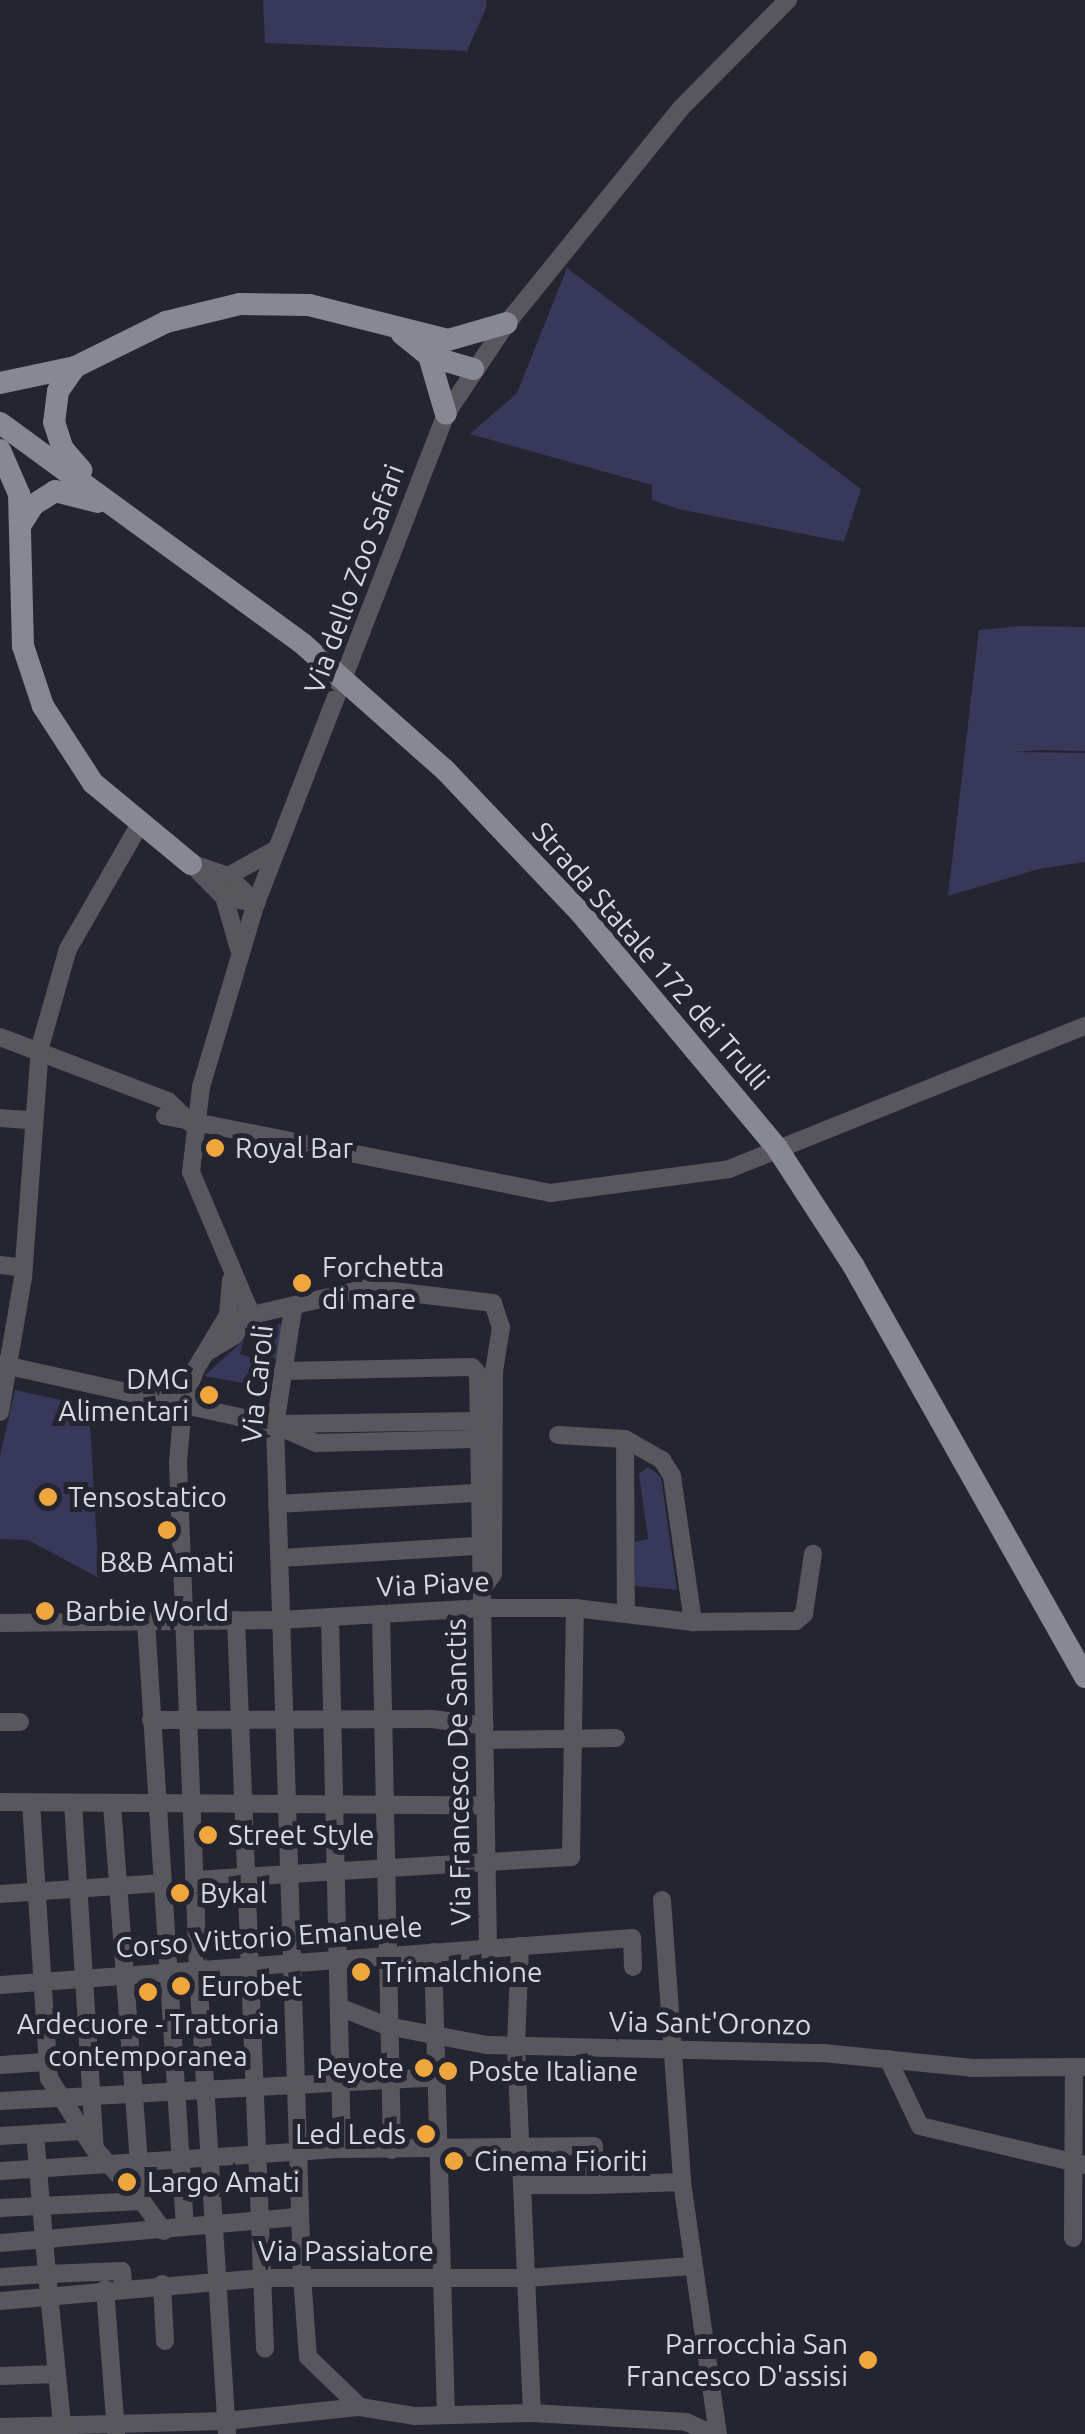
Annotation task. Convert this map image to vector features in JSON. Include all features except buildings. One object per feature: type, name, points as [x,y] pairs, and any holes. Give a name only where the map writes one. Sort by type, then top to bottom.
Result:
[{"type":"main road","points":[[0,383],[75,368],[166,322],[240,304],[308,305],[448,340],[507,322]]},
{"type":"main road","points":[[397,330],[429,356],[472,369]]},
{"type":"main road","points":[[448,340],[472,369]]},
{"type":"main road","points":[[429,356],[446,414]]},
{"type":"main road","points":[[75,368],[58,390],[54,422],[63,449],[101,494]]},
{"type":"main road","name":"Strada Statale 172 dei Trulli","points":[[0,423],[134,517],[303,644],[445,770],[579,911],[776,1148],[862,1280],[1085,1677]]},
{"type":"main road","points":[[0,450],[12,467],[20,526],[23,646],[43,706],[93,784],[191,864]]},
{"type":"main road","points":[[20,526],[34,506],[56,491],[134,517]]},
{"type":"street","name":"Via dello Zoo Safari","points":[[248,1316],[188,1156],[192,1124],[256,903],[362,642],[446,414],[472,369],[507,322],[708,76],[788,0]]},
{"type":"street","points":[[0,1412],[24,1268],[40,1047],[68,949],[140,824]]},
{"type":"street","points":[[228,876],[247,871],[280,846]]},
{"type":"street","points":[[191,864],[228,876],[256,903]]},
{"type":"street","points":[[191,864],[224,897],[240,952]]},
{"type":"street","points":[[224,897],[256,903]]},
{"type":"street","points":[[0,1037],[40,1047],[145,1093],[192,1124],[550,1194],[729,1169],[1085,1026]]},
{"type":"street","points":[[166,1108],[201,1087]]},
{"type":"street","points":[[166,1108],[188,1156]]},
{"type":"street","points":[[0,1118],[32,1120]]},
{"type":"street","points":[[0,1265],[24,1268]]},
{"type":"street","points":[[227,2427],[198,1969],[178,1462],[182,1405],[228,1315],[231,1274]]},
{"type":"street","name":"Via Caroli","points":[[360,2407],[308,2357],[302,2276],[275,1425],[293,1309],[367,1288],[479,1296],[500,1311],[493,1574],[482,1588]]},
{"type":"street","points":[[207,1352],[235,1336],[248,1316],[293,1309]]},
{"type":"street","points":[[6,1364],[275,1425],[475,1430]]},
{"type":"street","name":"Via Francesco De Sanctis","points":[[283,1371],[472,1368],[478,1374],[476,1546],[484,1608],[488,1948]]},
{"type":"street","points":[[558,1435],[625,1439],[662,1460],[672,1476],[693,1622]]},
{"type":"street","points":[[625,1439],[626,1614]]},
{"type":"street","points":[[277,1504],[476,1492]]},
{"type":"street","points":[[281,1558],[476,1546]]},
{"type":"street","name":"Via Piave","points":[[0,1623],[280,1620],[484,1608],[575,1608],[693,1622],[801,1618],[814,1554]]},
{"type":"street","points":[[194,1880],[487,1859],[572,1857],[575,1608]]},
{"type":"street","points":[[381,1614],[384,1955],[392,2150]]},
{"type":"street","points":[[330,1618],[342,2149]]},
{"type":"street","points":[[146,1620],[184,2227]]},
{"type":"street","points":[[236,1620],[245,1966],[265,2348]]},
{"type":"street","points":[[152,1720],[382,1719],[485,1733],[616,1738]]},
{"type":"street","points":[[0,1722],[20,1722]]},
{"type":"street","points":[[0,1802],[382,1801],[486,1806]]},
{"type":"street","points":[[31,1802],[46,2062],[58,2097],[81,2131],[164,2231]]},
{"type":"street","points":[[72,1803],[91,2096],[100,2156]]},
{"type":"street","points":[[112,1804],[142,2201]]},
{"type":"street","points":[[0,1894],[160,1883]]},
{"type":"street","points":[[1,2426],[63,2430],[227,2427],[360,2407],[446,2416],[532,2413],[645,2424],[686,2422],[716,2434],[682,2182],[669,2050],[662,1900]]},
{"type":"street","name":"Corso Vittorio Emanuele","points":[[0,1986],[632,1938],[633,1967]]},
{"type":"street","points":[[520,1946],[516,2047],[532,2413]]},
{"type":"street","points":[[433,1952],[446,2416]]},
{"type":"street","name":"Via Sant'Oronzo","points":[[338,2007],[387,2026],[516,2047],[888,2059],[972,2068],[1080,2067]]},
{"type":"street","points":[[888,2059],[920,2126],[1079,2165]]},
{"type":"street","points":[[0,2066],[46,2062]]},
{"type":"street","points":[[1073,2238],[1079,2165],[1080,2067]]},
{"type":"street","points":[[0,2101],[437,2077]]},
{"type":"street","points":[[0,2136],[81,2131]]},
{"type":"street","points":[[36,2134],[63,2430]]},
{"type":"street","points":[[0,2171],[100,2156],[138,2160],[342,2149],[594,2146],[595,2184]]},
{"type":"street","points":[[522,2186],[682,2182]]},
{"type":"street","points":[[0,2208],[142,2201]]},
{"type":"street","points":[[0,2243],[300,2217]]},
{"type":"street","name":"Via Passiatore","points":[[0,2301],[217,2280],[302,2276],[526,2278],[692,2266]]},
{"type":"street","points":[[0,2277],[122,2271],[114,2288],[116,2429]]},
{"type":"street","points":[[162,2284],[165,2342]]},
{"type":"street","points":[[0,2376],[58,2374]]},
{"type":"street","points":[[686,2422],[713,2401]]},
{"type":"street","points":[[645,2424],[665,2434]]},
{"type":"shaded area","points":[[263,0],[486,0],[487,6],[467,51],[265,43]]},
{"type":"shaded area","points":[[567,268],[861,489],[844,542],[678,509],[652,500],[652,485],[470,434],[517,393]]},
{"type":"shaded area","points":[[1085,627],[1085,751],[1014,752],[1085,753],[1085,862],[1039,869],[948,896],[979,630]]},
{"type":"shaded area","points":[[276,1324],[285,1324],[278,1360],[267,1357],[257,1334]]},
{"type":"shaded area","points":[[244,1340],[240,1354],[254,1358],[248,1384],[204,1376]]},
{"type":"shaded area","name":"Tensostatico","points":[[15,1390],[89,1406],[99,1578],[28,1540],[0,1539],[0,1456]]},
{"type":"shaded area","points":[[648,1467],[661,1477],[677,1590],[635,1586],[635,1542],[648,1539],[639,1474]]},
{"type":"place","name":"Royal Bar","points":[[215,1148]]},
{"type":"place","name":"Forchetta di mare","points":[[302,1283]]},
{"type":"place","name":"DMG Alimentari","points":[[209,1395]]},
{"type":"place","name":"Tensostatico","points":[[48,1497]]},
{"type":"place","name":"B&B Amati","points":[[167,1530]]},
{"type":"place","name":"Barbie World","points":[[45,1611]]},
{"type":"place","name":"Street Style","points":[[208,1835]]},
{"type":"place","name":"Bykal","points":[[180,1893]]},
{"type":"place","name":"Trimalchione","points":[[361,1972]]},
{"type":"place","name":"Eurobet","points":[[181,1986]]},
{"type":"place","name":"Ardecuore - Trattoria contemporanea","points":[[148,1992]]},
{"type":"place","name":"Peyote","points":[[424,2068]]},
{"type":"place","name":"Poste Italiane","points":[[448,2071]]},
{"type":"place","name":"Led Leds","points":[[426,2134]]},
{"type":"place","name":"Cinema Fioriti","points":[[454,2161]]},
{"type":"place","name":"Largo Amati","points":[[127,2182]]},
{"type":"place","name":"Parrocchia San Francesco D'assisi","points":[[868,2360]]}]
